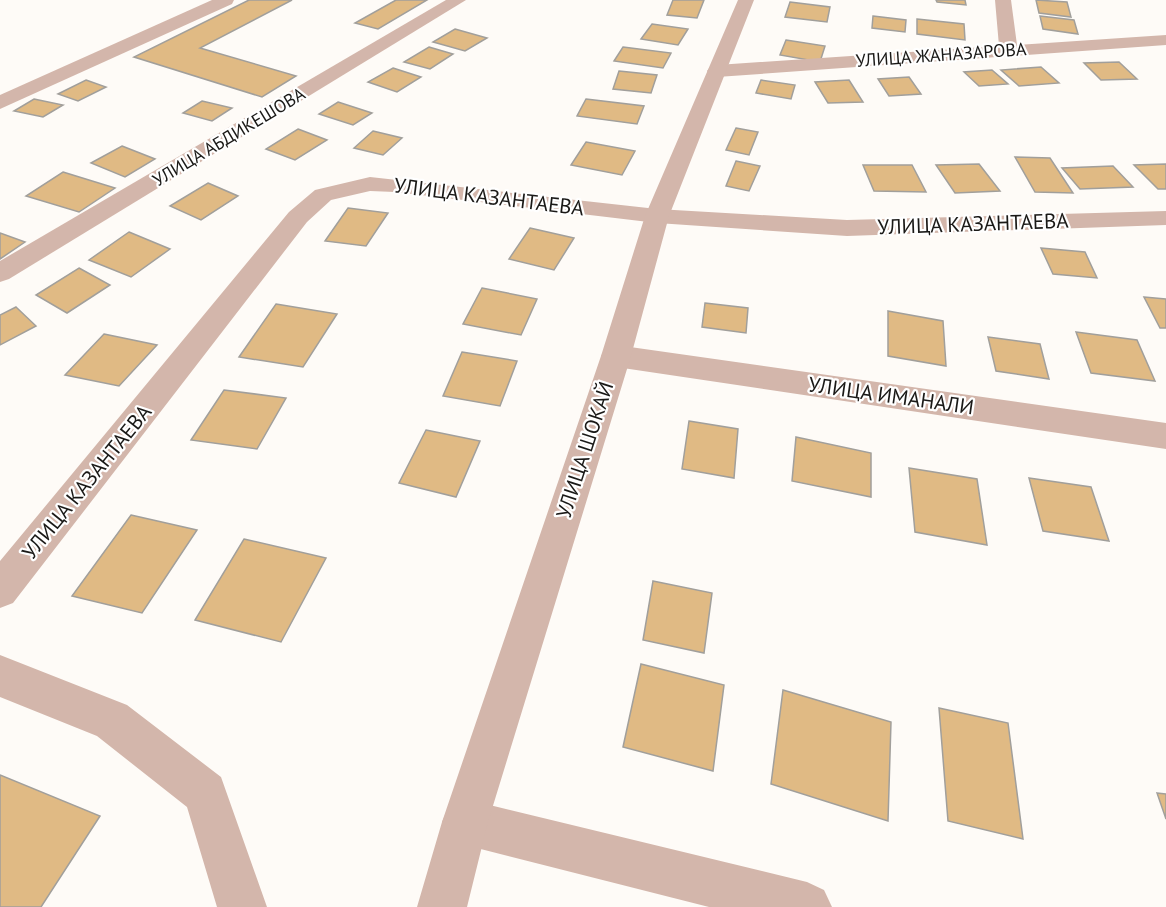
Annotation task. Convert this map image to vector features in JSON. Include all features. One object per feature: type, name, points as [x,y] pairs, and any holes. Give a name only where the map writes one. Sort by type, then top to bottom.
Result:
[{"type":"street","points":[[0,103],[226,0]]},
{"type":"street","name":"УЛИЦА АБДИКЕШОВА","points":[[0,273],[459,0]]},
{"type":"street","name":"УЛИЦА ШОКАЙ","points":[[442,907],[465,822],[616,356],[657,216],[746,0]]},
{"type":"street","points":[[1003,0],[1009,51]]},
{"type":"street","name":"УЛИЦА ЖАНАЗАРОВА","points":[[717,71],[1166,40]]},
{"type":"street","name":"УЛИЦА КАЗАНТАЕВА","points":[[0,590],[298,217],[323,195],[370,184],[395,185],[657,216],[847,228],[1166,218]]},
{"type":"street","name":"УЛИЦА ИМАНАЛИ","points":[[616,356],[1166,436]]},
{"type":"street","points":[[0,675],[112,720],[205,793],[242,907]]},
{"type":"street","points":[[465,822],[807,907]]},
{"type":"building","points":[[249,0],[292,0],[200,48],[296,76],[262,97],[134,57]]},
{"type":"building","points":[[396,0],[427,0],[378,29],[355,23]]},
{"type":"building","points":[[673,0],[704,0],[697,18],[667,15]]},
{"type":"building","points":[[936,0],[965,0],[966,5],[937,2]]},
{"type":"building","points":[[1036,0],[1067,2],[1071,17],[1039,13]]},
{"type":"building","points":[[790,2],[830,7],[827,22],[785,17]]},
{"type":"building","points":[[873,16],[906,20],[905,32],[872,28]]},
{"type":"building","points":[[1040,16],[1074,20],[1078,34],[1043,29]]},
{"type":"building","points":[[917,19],[964,24],[965,40],[917,34]]},
{"type":"building","points":[[652,24],[688,29],[678,45],[641,39]]},
{"type":"building","points":[[455,29],[487,38],[465,51],[433,42]]},
{"type":"building","points":[[786,40],[825,46],[820,62],[780,55]]},
{"type":"building","points":[[429,47],[453,54],[430,69],[404,62]]},
{"type":"building","points":[[623,47],[671,53],[663,68],[614,61]]},
{"type":"building","points":[[1119,62],[1137,79],[1101,80],[1084,63]]},
{"type":"building","points":[[1041,67],[1059,83],[1019,86],[1001,70]]},
{"type":"building","points":[[393,68],[421,77],[397,92],[368,82]]},
{"type":"building","points":[[992,70],[1008,84],[979,86],[964,72]]},
{"type":"building","points":[[619,71],[657,75],[651,93],[613,89]]},
{"type":"building","points":[[909,77],[921,94],[889,96],[878,79]]},
{"type":"building","points":[[86,80],[106,87],[78,101],[58,94]]},
{"type":"building","points":[[761,80],[795,85],[791,99],[756,93]]},
{"type":"building","points":[[849,80],[863,102],[828,103],[815,82]]},
{"type":"building","points":[[34,99],[63,105],[43,117],[14,111]]},
{"type":"building","points":[[586,99],[644,106],[637,124],[577,116]]},
{"type":"building","points":[[202,101],[232,108],[212,121],[183,113]]},
{"type":"building","points":[[338,102],[372,113],[353,125],[319,114]]},
{"type":"building","points":[[736,128],[758,132],[749,155],[726,150]]},
{"type":"building","points":[[298,129],[327,140],[295,160],[266,149]]},
{"type":"building","points":[[373,131],[402,138],[383,155],[354,148]]},
{"type":"building","points":[[586,142],[635,151],[622,175],[571,165]]},
{"type":"building","points":[[122,146],[155,159],[125,177],[91,163]]},
{"type":"building","points":[[1015,157],[1050,158],[1073,193],[1035,192]]},
{"type":"building","points":[[736,161],[760,166],[749,191],[726,186]]},
{"type":"building","points":[[979,164],[1000,191],[955,193],[936,165]]},
{"type":"building","points":[[1166,164],[1166,189],[1158,189],[1134,165]]},
{"type":"building","points":[[863,165],[912,165],[926,192],[874,191]]},
{"type":"building","points":[[1113,166],[1133,187],[1080,189],[1062,168]]},
{"type":"building","points":[[63,172],[115,188],[79,212],[26,196]]},
{"type":"building","points":[[208,183],[238,196],[201,220],[170,206]]},
{"type":"building","points":[[348,208],[388,213],[366,246],[325,241]]},
{"type":"building","points":[[530,228],[574,238],[554,270],[509,259]]},
{"type":"building","points":[[129,232],[170,249],[131,277],[89,260]]},
{"type":"building","points":[[0,233],[25,242],[0,259]]},
{"type":"building","points":[[1041,248],[1085,252],[1097,278],[1053,274]]},
{"type":"building","points":[[79,268],[110,285],[67,313],[36,295]]},
{"type":"building","points":[[482,288],[537,299],[521,335],[463,324]]},
{"type":"building","points":[[1144,297],[1166,299],[1166,328],[1160,328]]},
{"type":"building","points":[[705,303],[748,308],[746,333],[702,327]]},
{"type":"building","points":[[276,304],[337,314],[303,367],[239,357]]},
{"type":"building","points":[[16,307],[36,326],[0,345],[0,315]]},
{"type":"building","points":[[888,311],[943,321],[946,366],[888,356]]},
{"type":"building","points":[[1076,332],[1137,340],[1155,381],[1091,373]]},
{"type":"building","points":[[104,334],[157,345],[119,386],[65,375]]},
{"type":"building","points":[[988,337],[1040,344],[1049,379],[996,371]]},
{"type":"building","points":[[462,352],[517,361],[500,406],[443,396]]},
{"type":"building","points":[[224,390],[286,398],[257,449],[191,440]]},
{"type":"building","points":[[689,421],[738,429],[734,478],[682,469]]},
{"type":"building","points":[[426,430],[480,441],[456,497],[399,483]]},
{"type":"building","points":[[796,437],[871,453],[871,497],[792,481]]},
{"type":"building","points":[[909,468],[977,479],[987,545],[915,532]]},
{"type":"building","points":[[1029,478],[1091,487],[1109,541],[1043,531]]},
{"type":"building","points":[[131,515],[197,530],[142,613],[72,596]]},
{"type":"building","points":[[244,539],[326,558],[281,642],[195,620]]},
{"type":"building","points":[[653,581],[712,593],[704,653],[643,640]]},
{"type":"building","points":[[641,664],[724,685],[713,771],[623,747]]},
{"type":"building","points":[[783,690],[891,722],[888,821],[771,784]]},
{"type":"building","points":[[939,708],[1008,723],[1023,839],[948,821]]},
{"type":"building","points":[[0,775],[100,816],[41,907],[0,907]]},
{"type":"building","points":[[1157,793],[1166,794],[1166,819]]}]
